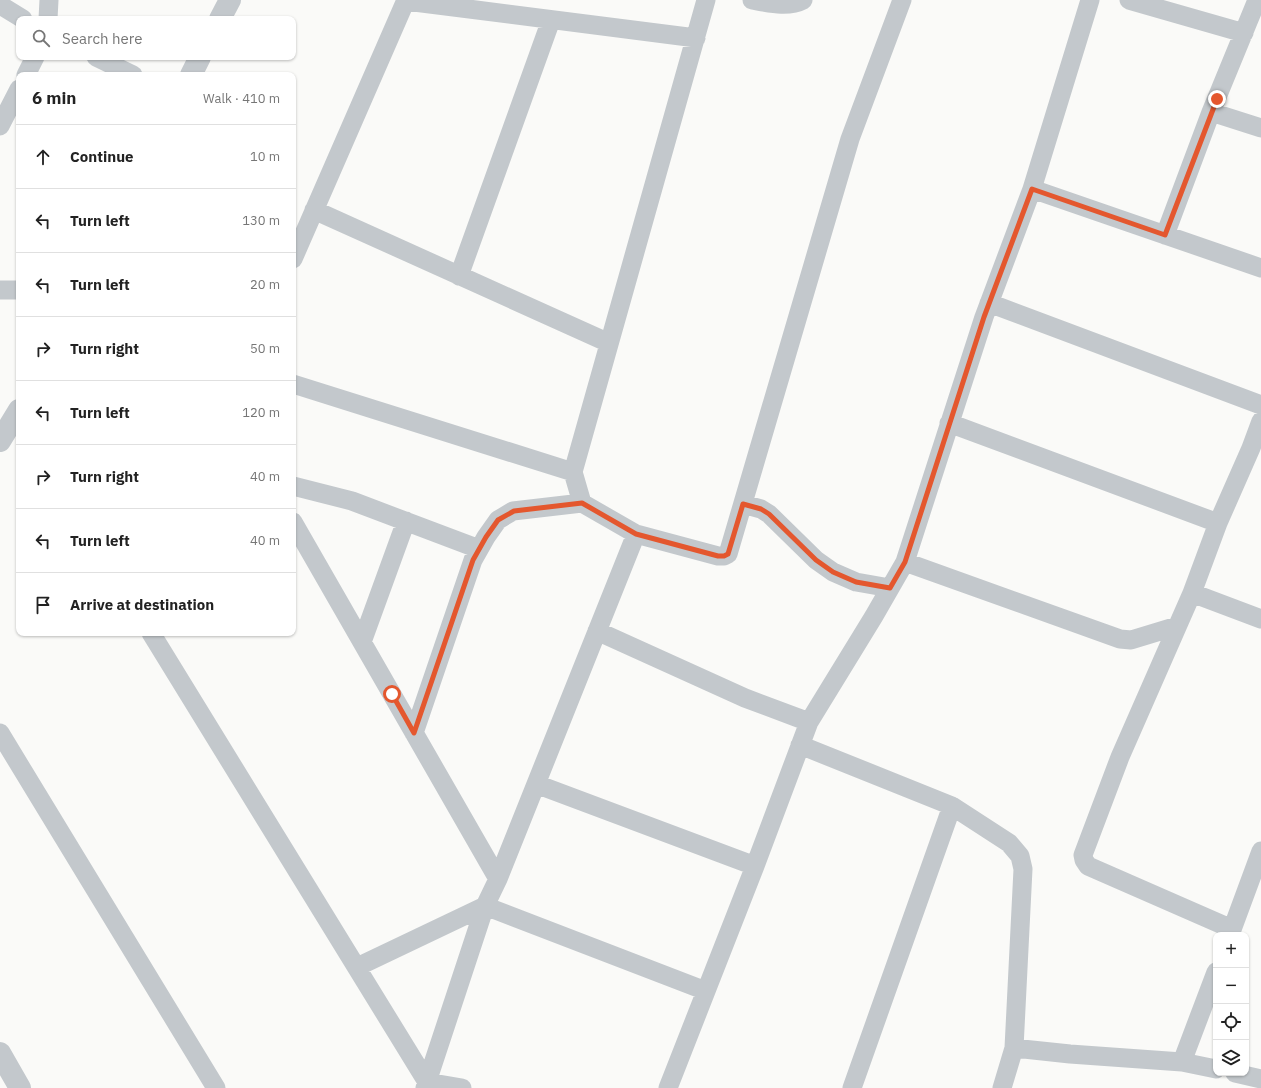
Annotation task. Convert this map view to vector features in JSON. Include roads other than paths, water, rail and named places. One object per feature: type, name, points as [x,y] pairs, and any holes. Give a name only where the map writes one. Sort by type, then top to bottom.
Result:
[{"type":"street","points":[[48,16],[49,0]]},
{"type":"street","points":[[222,16],[230,0]]},
{"type":"street","points":[[582,503],[573,472],[706,0]]},
{"type":"street","points":[[752,0],[776,4],[798,3],[803,0]]},
{"type":"street","points":[[414,733],[473,560],[498,520],[514,511],[582,503],[636,534],[718,556],[728,554],[850,139],[902,0]]},
{"type":"street","points":[[668,1088],[756,866],[809,722],[905,562],[949,423],[990,303],[1032,189],[1090,0]]},
{"type":"street","points":[[1129,0],[1244,33]]},
{"type":"street","points":[[296,252],[406,1],[696,38]]},
{"type":"street","points":[[1165,235],[1211,112],[1244,33],[1258,4]]},
{"type":"street","points":[[0,6],[18,16]]},
{"type":"street","points":[[459,276],[551,20]]},
{"type":"street","points":[[28,72],[34,60]]},
{"type":"street","points":[[102,60],[127,72]]},
{"type":"street","points":[[192,72],[198,60]]},
{"type":"street","points":[[0,126],[16,95]]},
{"type":"street","points":[[1211,112],[1261,128]]},
{"type":"street","points":[[1032,189],[1261,268]]},
{"type":"street","points":[[314,210],[609,343]]},
{"type":"street","points":[[0,290],[16,290]]},
{"type":"street","points":[[990,303],[1261,405]]},
{"type":"street","points":[[296,385],[573,472]]},
{"type":"street","points":[[0,441],[16,417]]},
{"type":"street","points":[[1261,421],[1256,450],[1218,523],[1192,593],[1120,757],[1084,855],[1084,860],[1088,866],[1231,932],[1261,851]]},
{"type":"street","points":[[949,423],[1218,523]]},
{"type":"street","points":[[296,487],[352,501],[479,549]]},
{"type":"street","points":[[743,504],[761,509],[769,514],[816,560],[833,572],[856,582],[890,588]]},
{"type":"street","points":[[362,642],[406,521]]},
{"type":"street","points":[[296,527],[498,879]]},
{"type":"street","points":[[426,1085],[485,906],[498,879],[636,534]]},
{"type":"street","points":[[905,562],[1120,639],[1131,640],[1177,626]]},
{"type":"street","points":[[1192,593],[1261,619]]},
{"type":"street","points":[[597,631],[745,698],[809,722]]},
{"type":"street","points":[[153,636],[356,967],[426,1085]]},
{"type":"street","points":[[0,733],[216,1088]]},
{"type":"street","points":[[800,745],[952,806],[1009,843],[1020,856],[1024,869],[1014,1048],[1002,1088]]},
{"type":"street","points":[[536,784],[756,866]]},
{"type":"street","points":[[852,1088],[952,806]]},
{"type":"street","points":[[356,967],[485,906],[706,991]]},
{"type":"street","points":[[1182,1062],[1213,980]]},
{"type":"street","points":[[1014,1048],[1070,1054],[1182,1062],[1213,1068]]},
{"type":"street","points":[[0,1053],[20,1088]]},
{"type":"street","points":[[1249,1076],[1261,1078]]},
{"type":"street","points":[[426,1085],[462,1088]]}]
